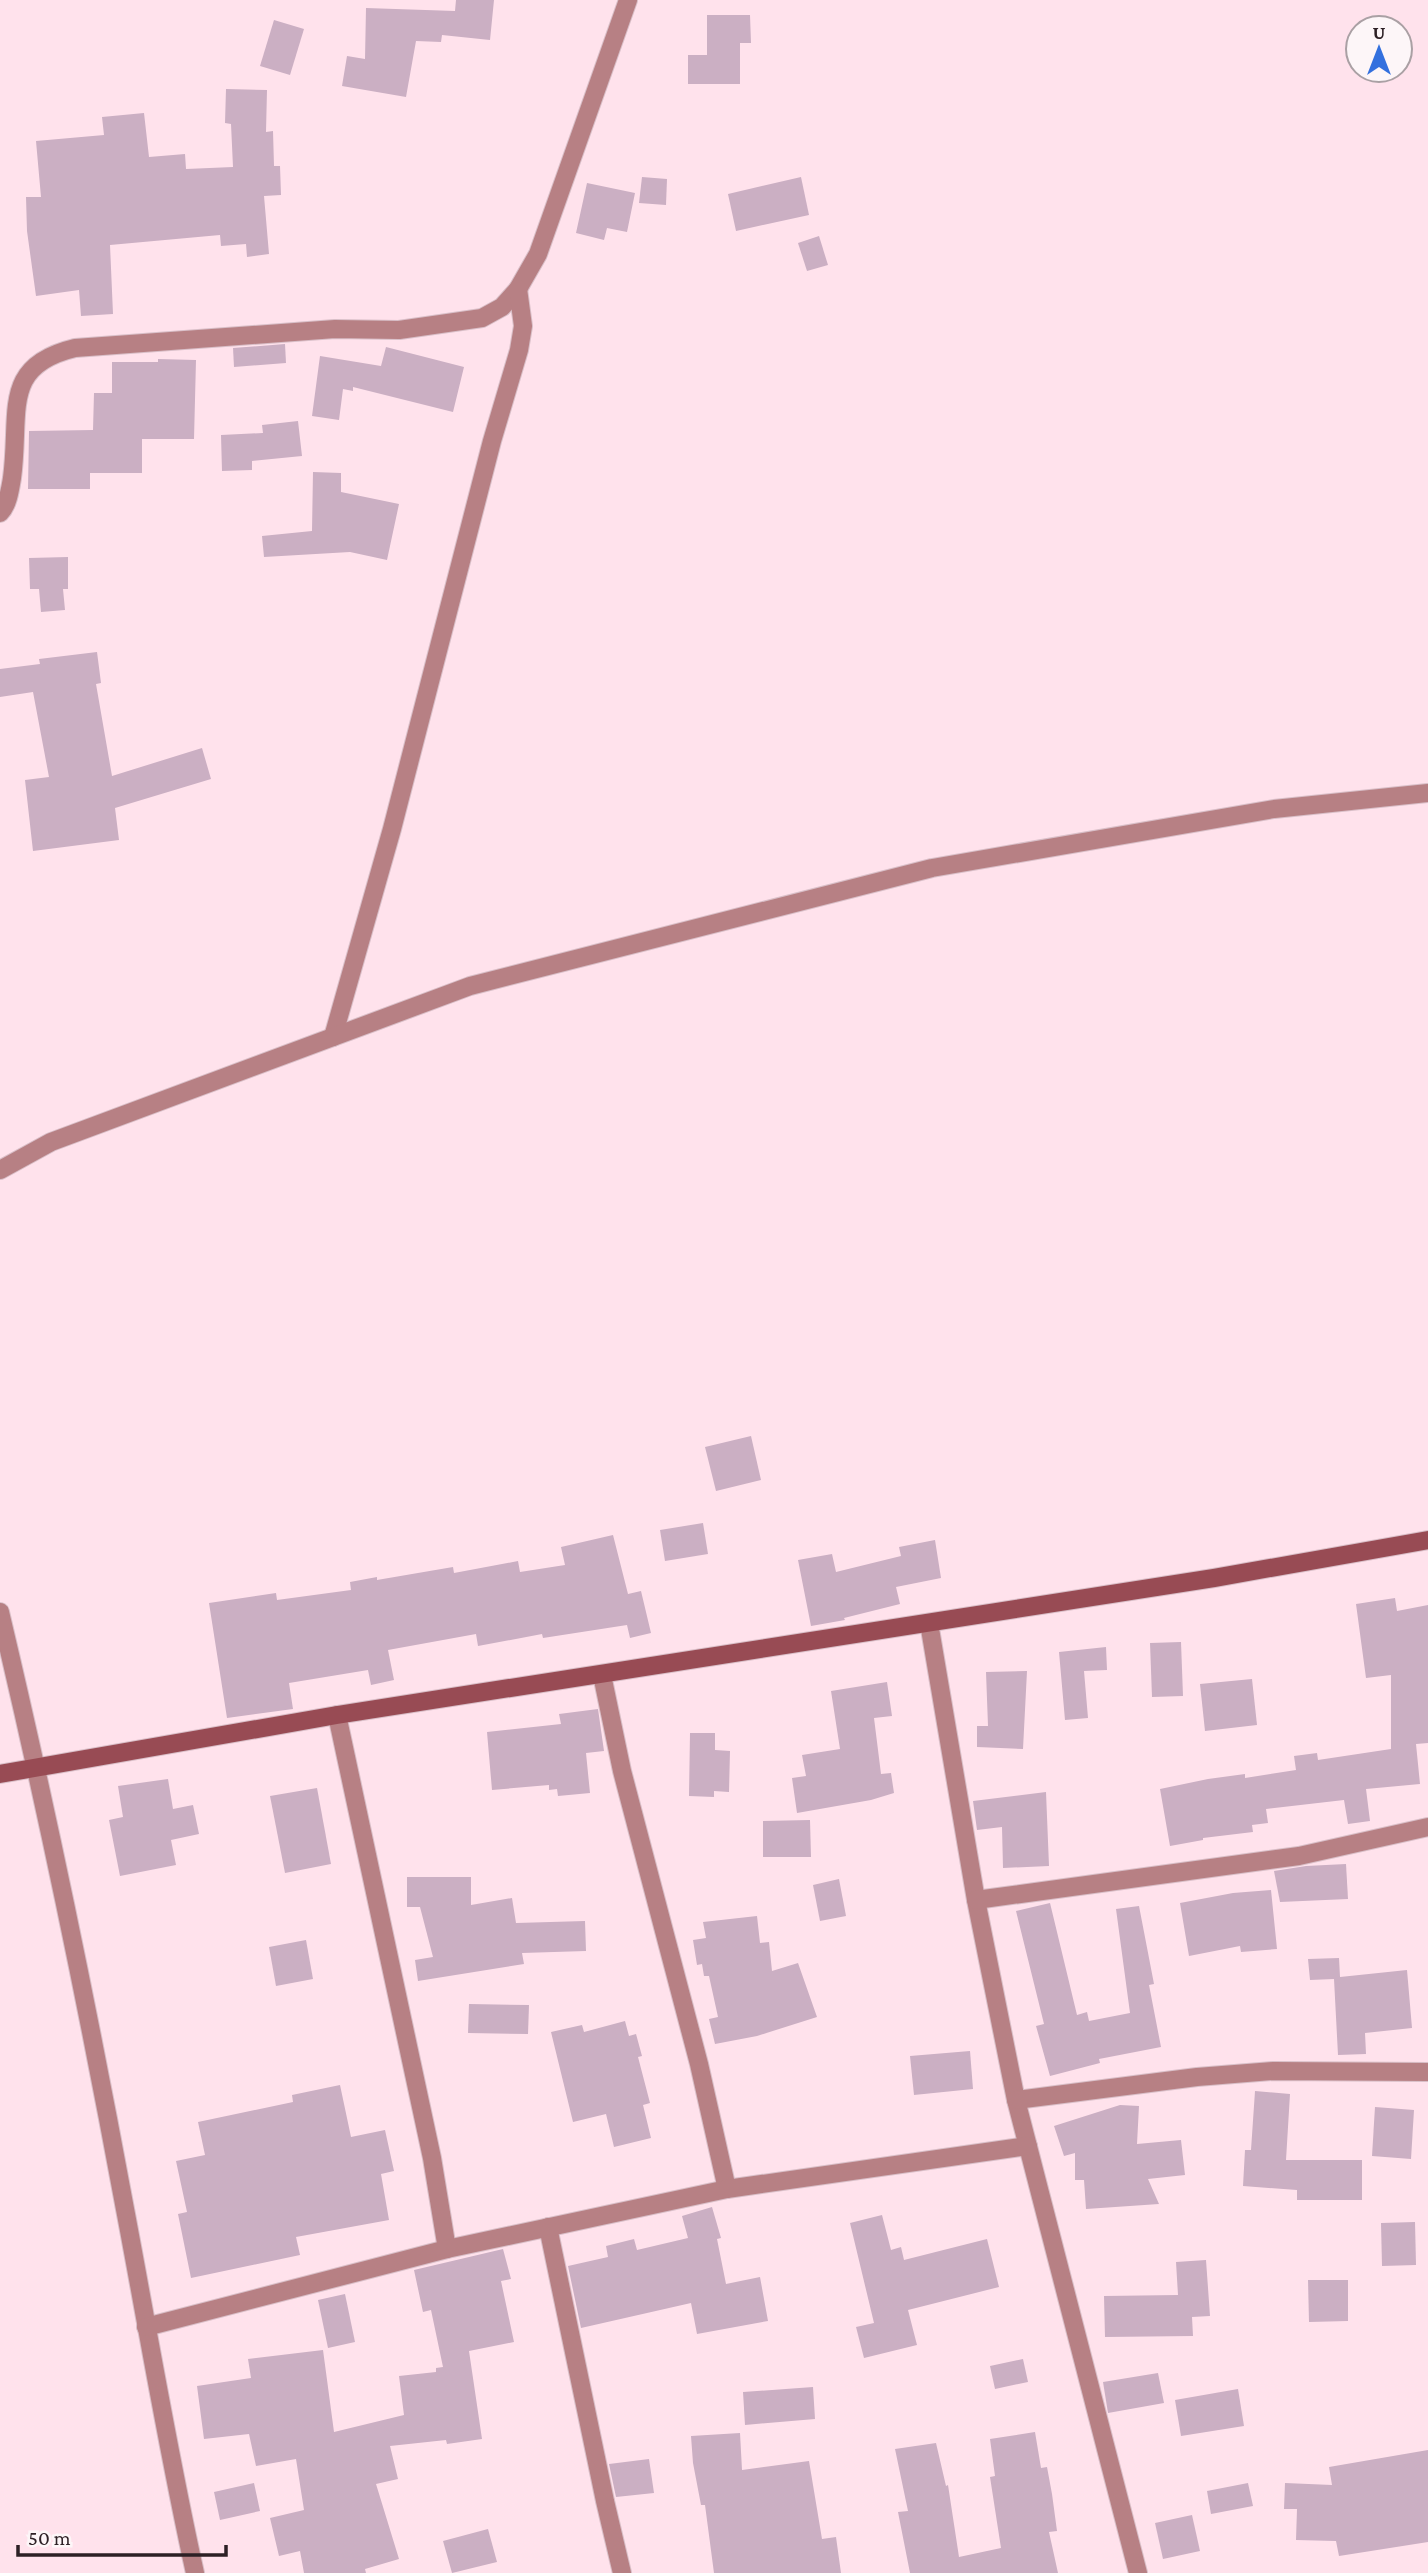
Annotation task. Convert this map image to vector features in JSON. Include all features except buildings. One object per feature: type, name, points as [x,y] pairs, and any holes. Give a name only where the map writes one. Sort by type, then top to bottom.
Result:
[{"type":"street","points":[[0,513],[10,489],[15,460],[13,402],[17,380],[32,364],[51,353],[75,348],[239,334],[335,329],[399,330],[482,318],[502,307],[518,289],[538,254],[628,0]]},
{"type":"street","points":[[333,1037],[392,829],[492,441],[519,350],[523,326],[518,289]]},
{"type":"street","points":[[0,1170],[51,1142],[470,986],[932,868],[1274,809],[1428,793]]},
{"type":"street","points":[[0,1774],[337,1715],[1214,1578],[1428,1540]]},
{"type":"street","points":[[0,1612],[37,1767],[92,2040],[170,2458],[195,2573]]},
{"type":"street","points":[[929,1623],[976,1900],[1016,2100],[1139,2573]]},
{"type":"street","points":[[602,1675],[622,1771],[699,2064],[727,2189]]},
{"type":"street","points":[[337,1715],[432,2158],[447,2249]]},
{"type":"street","points":[[976,1900],[1299,1856],[1425,1834]]},
{"type":"street","points":[[1016,2100],[1185,2078],[1273,2071],[1428,2072]]},
{"type":"street","points":[[146,2327],[447,2249],[727,2189],[1028,2146]]},
{"type":"street","points":[[548,2227],[622,2573]]}]
